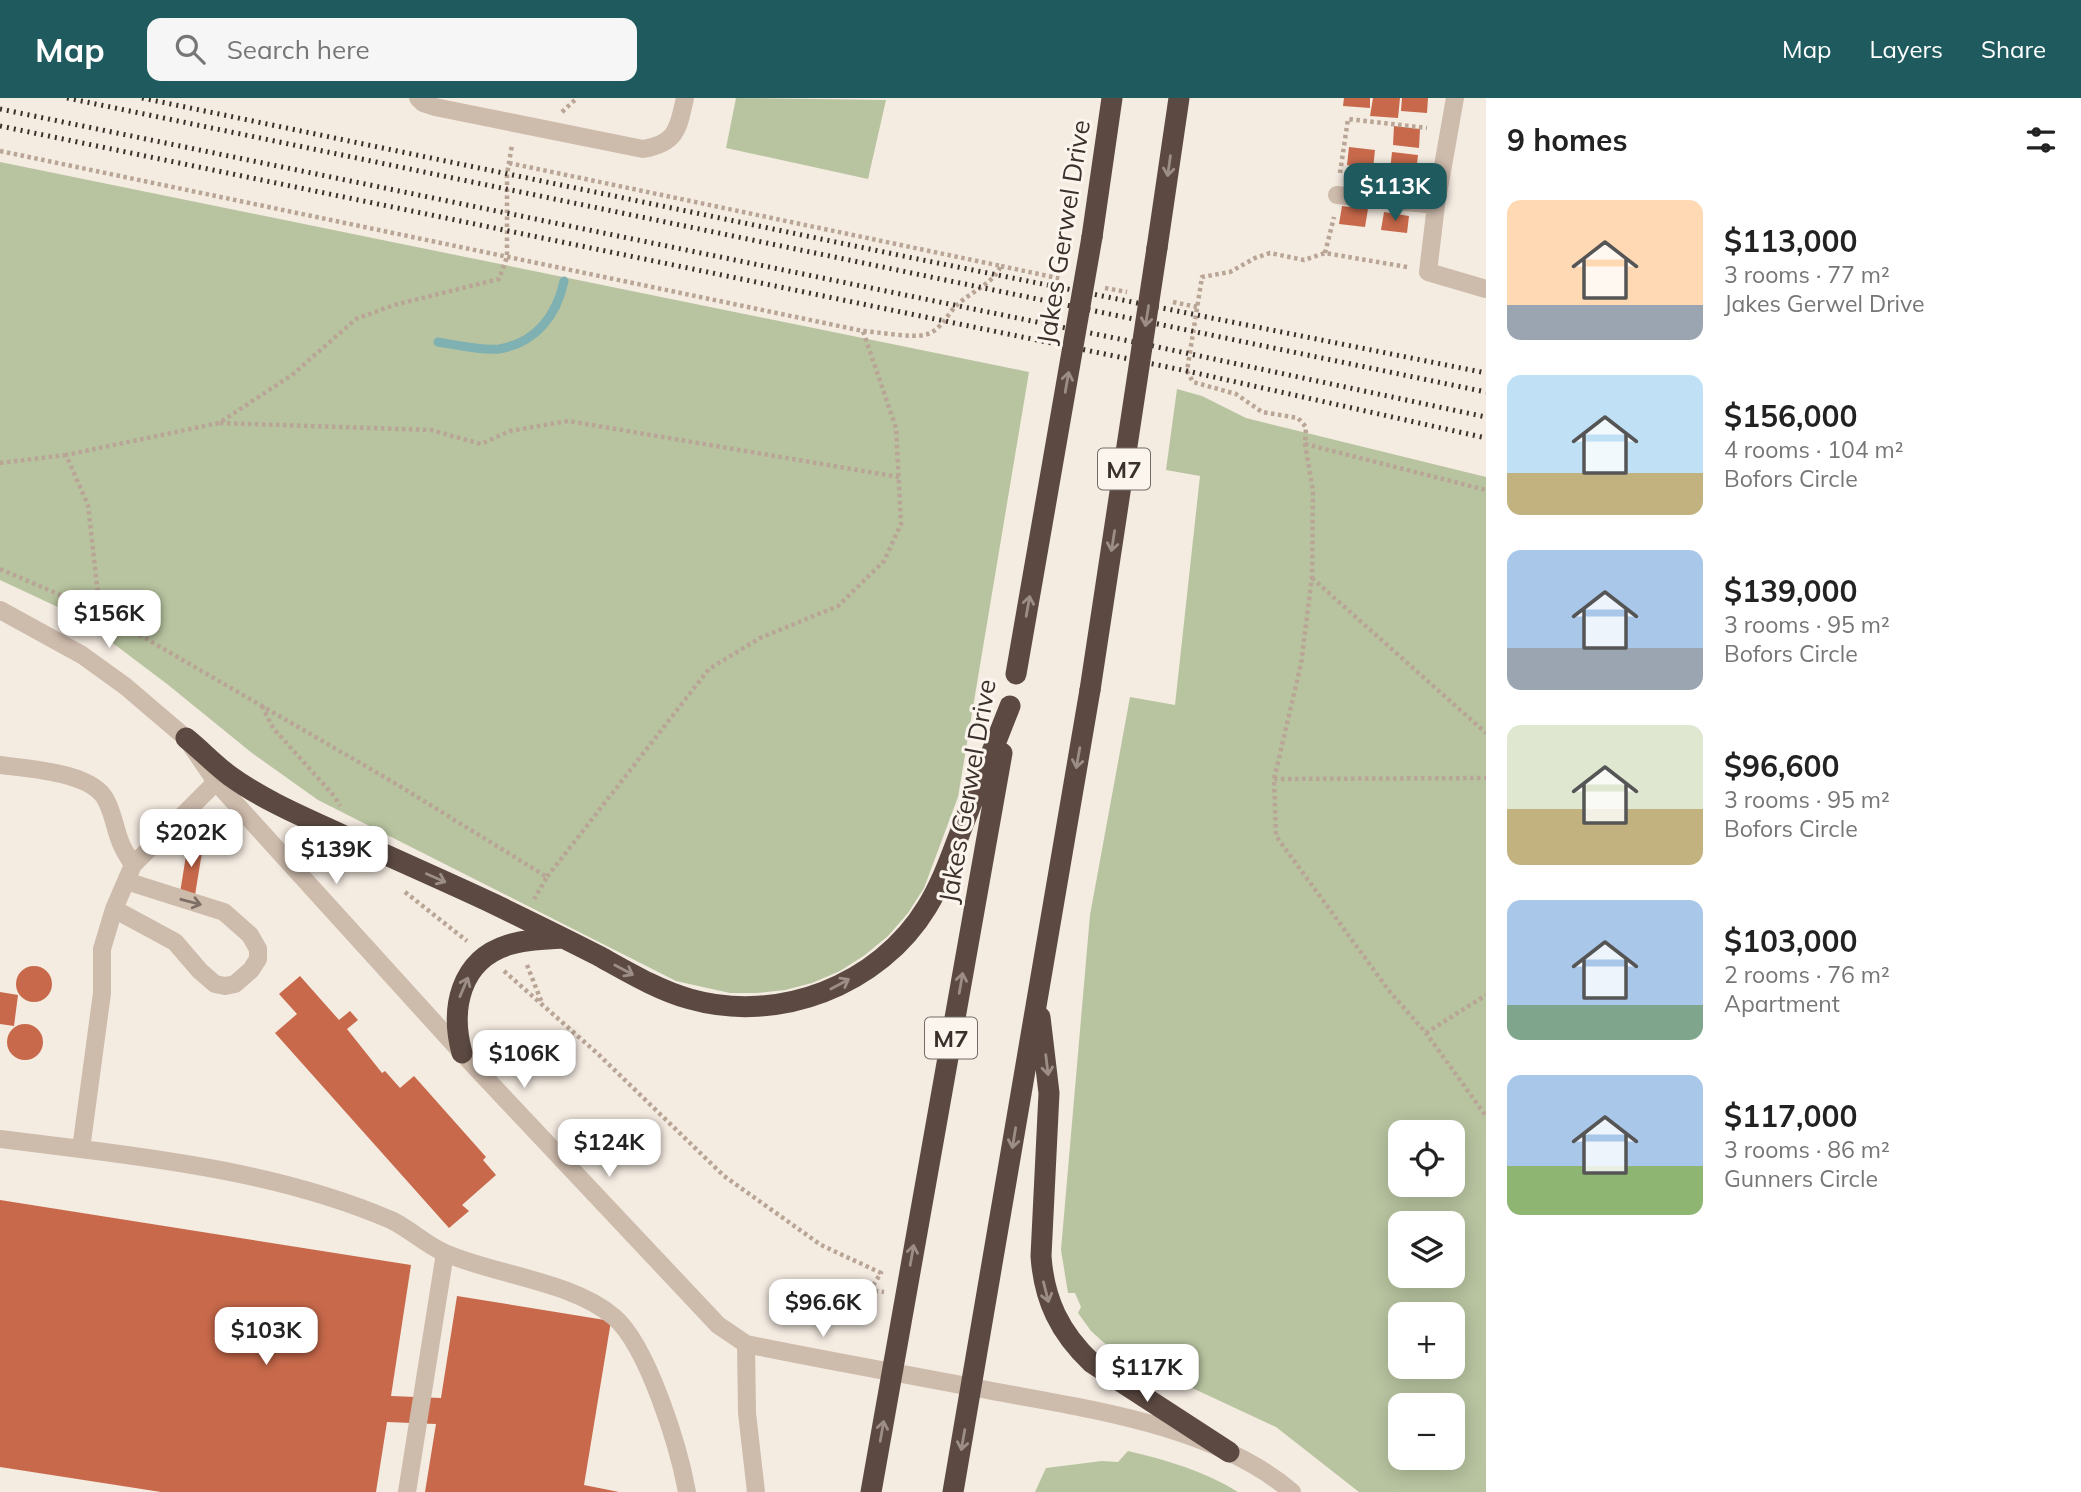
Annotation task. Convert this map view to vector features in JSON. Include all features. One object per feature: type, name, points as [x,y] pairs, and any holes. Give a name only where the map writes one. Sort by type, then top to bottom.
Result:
[{"type":"highway","name":"Jakes Gerwel Drive","points":[[871,1492],[1092,237],[1112,98]]},
{"type":"highway","name":"M7","points":[[953,1492],[1090,690],[1179,98]]},
{"type":"highway","points":[[186,737],[230,775],[260,794],[523,918],[648,983],[690,999],[724,1006],[761,1007],[813,996],[846,982],[895,947],[926,909],[947,869],[1010,706]]},
{"type":"highway","points":[[462,1053],[456,1032],[461,989],[474,968],[498,949],[519,942],[563,938]]},
{"type":"highway","points":[[1037,998],[1049,1093],[1041,1256],[1043,1280],[1053,1313],[1074,1345],[1092,1363],[1229,1452]]},
{"type":"street","points":[[418,98],[435,107],[643,149],[659,146],[671,138],[679,126],[685,98]]},
{"type":"street","points":[[1455,98],[1436,205],[1428,272],[1486,289]]},
{"type":"street","points":[[1337,195],[1436,205]]},
{"type":"street","points":[[0,610],[82,655],[125,686],[186,737],[216,782],[462,1053],[718,1325],[746,1344],[1101,1411],[1165,1428],[1229,1452],[1292,1492]]},
{"type":"street","points":[[0,765],[54,773],[87,782],[99,790],[106,800],[130,873]]},
{"type":"street","points":[[81,1149],[102,993],[102,949],[114,909],[130,873],[152,844],[216,782]]},
{"type":"street","points":[[114,909],[175,942],[215,984],[235,984],[251,970],[258,959],[258,949],[250,935],[224,912],[130,873]]},
{"type":"street","points":[[0,1139],[155,1158],[227,1171],[321,1196],[393,1221],[445,1253],[571,1294],[600,1307],[616,1318],[631,1340],[657,1390],[682,1467],[687,1492]]},
{"type":"street","points":[[407,1492],[445,1253]]},
{"type":"street","points":[[746,1344],[747,1413],[756,1492]]},
{"type":"path","points":[[1325,253],[1334,221],[1348,119],[1450,131]]},
{"type":"path","points":[[219,423],[292,375],[356,319],[394,305],[499,279],[507,257],[509,163],[516,122]]},
{"type":"path","points":[[0,151],[863,331],[925,335],[946,322],[956,306],[983,288],[997,275],[1001,266],[509,163]]},
{"type":"path","points":[[1428,272],[1389,262],[1325,253],[1304,260],[1270,253],[1230,272],[1202,277],[1187,371],[1193,382],[1236,394],[1262,412],[1298,418],[1306,427],[1305,444],[1313,491],[1312,577],[1301,664],[1274,779],[1276,836],[1390,992],[1426,1033],[1486,1116]]},
{"type":"path","points":[[523,918],[547,877],[709,669],[760,638],[838,606],[884,561],[901,524],[897,428],[863,331]]},
{"type":"path","points":[[0,463],[66,455],[219,423],[431,430],[481,444],[510,431],[568,421],[899,477]]},
{"type":"path","points":[[1305,444],[1486,490]]},
{"type":"path","points":[[66,455],[88,505],[100,612]]},
{"type":"path","points":[[0,569],[100,612],[393,782],[547,877]]},
{"type":"path","points":[[1312,577],[1486,733]]},
{"type":"path","points":[[262,706],[273,728],[335,797],[357,842]]},
{"type":"path","points":[[1274,779],[1486,778]]},
{"type":"path","points":[[404,890],[486,956],[597,1053],[724,1176],[821,1245],[881,1273]]},
{"type":"path","points":[[519,942],[542,1004]]},
{"type":"path","points":[[1426,1033],[1486,995]]},
{"type":"green space","points":[[736,98],[886,100],[868,179],[726,148]]},
{"type":"green space","points":[[0,162],[1029,372],[958,797],[924,888],[908,913],[888,936],[865,955],[840,971],[812,983],[785,990],[730,993],[676,981],[318,800],[252,753],[77,616],[0,580]]},
{"type":"green space","points":[[1177,389],[1202,396],[1246,418],[1486,477],[1486,1492],[1359,1492],[1276,1427],[1113,1351],[1091,1331],[1078,1313],[1081,1307],[1075,1293],[1068,1293],[1061,1250],[1090,915],[1130,697],[1175,705],[1200,476],[1166,470]]},
{"type":"green space","points":[[1128,1451],[1185,1467],[1238,1492],[1035,1492],[1046,1468],[1102,1461],[1118,1462]]},
{"type":"building","points":[[1344,98],[1370,98],[1370,108],[1343,106]]},
{"type":"building","points":[[1373,98],[1400,98],[1398,118],[1370,116]]},
{"type":"building","points":[[1402,98],[1428,98],[1427,113],[1401,111]]},
{"type":"building","points":[[1394,126],[1420,129],[1419,148],[1393,145]]},
{"type":"building","points":[[1349,147],[1375,150],[1373,169],[1347,165]]},
{"type":"building","points":[[1392,152],[1418,155],[1416,173],[1390,171]]},
{"type":"building","points":[[1345,171],[1372,173],[1370,192],[1344,190]]},
{"type":"building","points":[[1342,206],[1368,209],[1365,227],[1339,224]]},
{"type":"building","points":[[1384,212],[1409,216],[1407,233],[1381,230]]},
{"type":"building","points":[[188,843],[203,846],[195,895],[180,893]]},
{"type":"building","points":[[34,966],[47,971],[52,984],[47,997],[34,1002],[21,997],[16,984],[21,971]]},
{"type":"building","points":[[300,976],[339,1020],[350,1011],[358,1020],[347,1029],[382,1073],[385,1071],[400,1088],[414,1076],[486,1157],[483,1160],[496,1175],[462,1205],[469,1211],[449,1228],[275,1033],[297,1014],[279,994]]},
{"type":"building","points":[[0,992],[18,995],[14,1026],[0,1024]]},
{"type":"building","points":[[25,1024],[38,1029],[43,1042],[38,1055],[25,1060],[12,1055],[7,1042],[12,1029]]},
{"type":"building","points":[[0,1200],[411,1265],[391,1396],[441,1398],[457,1296],[611,1321],[584,1485],[619,1492],[425,1492],[436,1424],[387,1422],[376,1492],[161,1492],[0,1467]]},
{"type":"waterway","points":[[438,342],[499,349],[524,341],[543,326],[550,316],[564,281]]},
{"type":"railway","points":[[67,98],[1486,392]]},
{"type":"railway","points":[[142,98],[908,257],[1486,373]]},
{"type":"railway","points":[[0,109],[1486,417]]},
{"type":"railway","points":[[0,126],[1187,371],[1486,438]]}]
